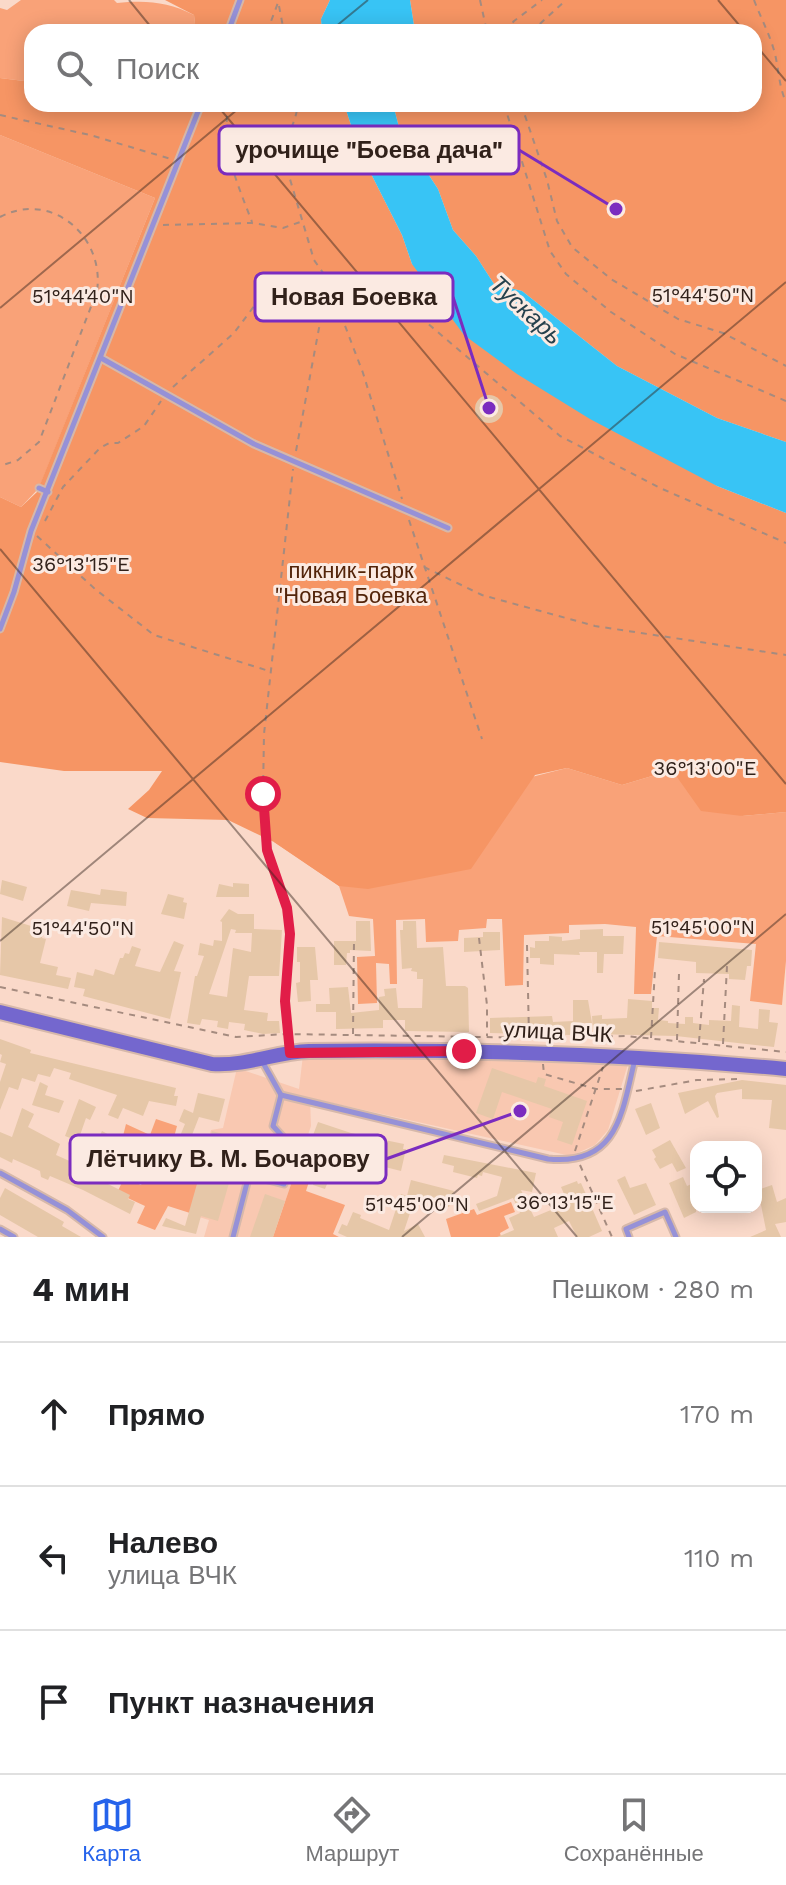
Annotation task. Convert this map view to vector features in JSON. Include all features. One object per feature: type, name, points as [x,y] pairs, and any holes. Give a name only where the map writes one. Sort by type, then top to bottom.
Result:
[{"type":"main road","name":"улица ВЧК","points":[[0,1012],[195,1062],[231,1065],[290,1053],[499,1051],[786,1069]]},
{"type":"lane","points":[[231,24],[240,0]]},
{"type":"lane","points":[[0,629],[31,531],[198,112]]},
{"type":"lane","points":[[101,358],[254,444],[448,528]]},
{"type":"lane","points":[[39,488],[48,492]]},
{"type":"lane","points":[[281,1095],[548,1159],[568,1161],[595,1152],[615,1129],[625,1103],[635,1058]]},
{"type":"lane","points":[[233,1237],[249,1175],[284,1184],[294,1149],[273,1126],[281,1095],[262,1061]]},
{"type":"lane","points":[[0,1173],[67,1210],[103,1237]]},
{"type":"lane","points":[[629,1237],[626,1229],[665,1212],[676,1237]]},
{"type":"lane","points":[[0,1229],[14,1237]]},
{"type":"path","points":[[279,0],[282,24]]},
{"type":"path","points":[[480,0],[485,24]]},
{"type":"path","points":[[512,24],[542,0]]},
{"type":"path","points":[[540,24],[566,0]]},
{"type":"path","points":[[754,0],[773,47],[781,92],[786,102]]},
{"type":"path","points":[[271,24],[279,6]]},
{"type":"path","points":[[228,112],[225,126],[228,159],[252,223]]},
{"type":"path","points":[[290,1053],[285,1001],[290,934],[287,908],[267,850],[263,794],[264,734],[294,461],[328,280],[314,260],[284,159],[284,146],[291,134],[296,112]]},
{"type":"path","points":[[507,112],[550,251],[566,274],[611,312],[675,354],[786,401]]},
{"type":"path","points":[[524,112],[547,180],[557,221],[572,247],[611,279],[678,319],[723,333],[786,366]]},
{"type":"path","points":[[0,115],[90,135],[179,162]]},
{"type":"path","points":[[0,217],[29,208],[58,214],[84,237],[95,257],[99,279],[39,442],[18,460],[0,466]]},
{"type":"path","points":[[154,225],[252,223],[283,228],[304,221]]},
{"type":"path","points":[[37,517],[46,521],[63,487],[100,448],[109,443],[118,443],[144,426],[165,394],[234,333],[273,281],[277,294],[311,290],[328,280],[358,280],[395,299],[426,322],[560,436],[660,488],[786,543]]},
{"type":"path","points":[[31,531],[95,589],[154,635],[270,671]]},
{"type":"path","points":[[424,567],[482,595],[595,626],[786,655]]},
{"type":"path","points":[[479,938],[487,1005],[487,1037]]},
{"type":"path","points":[[353,1035],[354,942]]},
{"type":"path","points":[[527,945],[529,1038]]},
{"type":"path","points":[[722,1046],[727,966]]},
{"type":"path","points":[[651,1039],[655,970]]},
{"type":"path","points":[[677,1042],[679,973]]},
{"type":"path","points":[[699,1044],[704,979]]},
{"type":"path","points":[[0,987],[236,1037],[286,1034],[529,1038],[625,1036],[786,1052]]},
{"type":"shaded area","points":[[21,0],[157,3],[194,15],[195,24],[24,24],[24,81],[0,78],[0,8],[7,10]]},
{"type":"shaded area","points":[[0,135],[155,198],[39,488],[21,507],[0,497]]},
{"type":"shaded area","points":[[567,768],[622,785],[672,770],[742,816],[786,812],[786,961],[782,1005],[750,1001],[756,944],[657,936],[651,994],[634,994],[636,927],[605,924],[569,925],[569,933],[524,935],[523,985],[505,986],[502,919],[487,919],[486,928],[459,930],[458,941],[426,942],[425,919],[396,920],[397,984],[390,984],[389,964],[376,963],[377,1003],[358,1004],[357,957],[375,956],[373,919],[349,916],[339,886],[274,842]]},
{"type":"shaded area","points":[[445,1054],[628,1064],[608,1130],[595,1145],[571,1156],[310,1098],[311,1126],[273,1237],[204,1237],[209,1220],[189,1214],[211,1130],[223,1128],[237,1068],[299,1089],[303,1055]]},
{"type":"shaded area","points":[[156,1119],[177,1126],[173,1141],[207,1151],[190,1213],[168,1206],[155,1230],[137,1223],[145,1206],[117,1193],[124,1178],[141,1185],[156,1155],[122,1140],[126,1124],[150,1135]]},
{"type":"shaded area","points":[[300,1158],[315,1163],[306,1191],[345,1205],[333,1234],[339,1237],[273,1237]]},
{"type":"shaded area","points":[[511,1202],[515,1212],[504,1216],[509,1228],[500,1233],[501,1237],[451,1237],[446,1219],[474,1209],[477,1215]]},
{"type":"green space","points":[[165,0],[330,0],[321,24],[195,24],[194,15]]},
{"type":"green space","points":[[410,0],[786,0],[786,442],[717,418],[617,366],[522,291],[494,284],[476,256],[453,230],[438,189],[400,131],[395,112],[762,112],[762,24],[414,24]]},
{"type":"green space","name":"пикник-парк \"Новая Боевка","points":[[0,78],[24,81],[24,112],[347,112],[360,152],[402,235],[412,264],[717,486],[786,513],[786,812],[742,816],[701,811],[672,770],[622,785],[567,768],[535,775],[471,869],[368,889],[339,886],[274,842],[228,820],[147,818],[128,809],[149,790],[162,771],[64,771],[0,762],[0,497],[21,507],[37,492],[155,198],[0,135]]},
{"type":"water","points":[[330,0],[410,0],[414,24],[321,24]]},
{"type":"water","name":"Тускарь","points":[[347,112],[395,112],[400,131],[438,189],[453,230],[476,256],[494,284],[522,291],[617,366],[717,418],[786,442],[786,513],[717,486],[590,419],[517,374],[464,335],[412,264],[402,235],[360,152]]},
{"type":"building","points":[[489,395],[499,399],[503,409],[499,419],[489,423],[479,419],[475,409],[479,399]]},
{"type":"building","points":[[2,880],[27,887],[23,901],[0,894]]},
{"type":"building","points":[[233,883],[249,884],[249,897],[216,897],[219,884],[233,887]]},
{"type":"building","points":[[101,889],[127,892],[126,906],[91,903],[89,911],[67,906],[71,890],[100,895]]},
{"type":"building","points":[[168,894],[184,898],[183,902],[187,903],[184,919],[161,914]]},
{"type":"building","points":[[229,909],[238,914],[254,914],[254,929],[282,930],[279,976],[249,976],[244,1010],[268,1013],[267,1021],[279,1021],[280,1033],[263,1034],[244,1030],[245,1024],[229,1022],[228,1029],[217,1027],[218,1021],[202,1019],[200,1025],[187,1023],[195,976],[204,956],[198,955],[200,943],[213,946],[214,940],[222,941],[220,921]],"holes":[[[231,929],[236,930],[235,933],[252,933],[251,952],[233,948],[227,997],[209,994]]]},
{"type":"building","points":[[2,917],[44,930],[42,938],[46,939],[40,963],[58,967],[56,975],[71,978],[68,989],[0,975]]},
{"type":"building","points":[[356,921],[370,921],[371,951],[350,950],[346,965],[334,965],[334,941],[356,941]]},
{"type":"building","points":[[403,921],[416,921],[417,948],[443,947],[446,986],[468,988],[469,1032],[405,1031],[405,1020],[383,1020],[383,1028],[336,1029],[336,1012],[316,1012],[316,1004],[330,1004],[329,988],[348,987],[351,1013],[379,1010],[379,997],[385,996],[384,989],[396,988],[398,1008],[422,1008],[423,979],[417,979],[417,972],[411,971],[412,968],[402,969],[400,930],[403,930]]},
{"type":"building","points":[[603,929],[603,936],[624,936],[623,954],[604,954],[603,973],[597,973],[597,952],[554,954],[554,965],[540,964],[540,958],[530,958],[530,947],[535,948],[535,941],[549,941],[549,936],[562,937],[562,941],[580,939],[580,930]]},
{"type":"building","points":[[483,932],[500,932],[500,950],[464,952],[464,938],[483,937]]},
{"type":"building","points":[[174,941],[184,945],[174,971],[181,972],[170,1019],[83,996],[85,989],[74,987],[77,972],[93,976],[95,969],[114,975],[120,958],[125,953],[129,954],[132,946],[141,949],[135,966],[160,972]]},
{"type":"building","points":[[659,942],[752,950],[751,966],[747,966],[745,980],[729,979],[729,974],[696,973],[696,962],[658,958]]},
{"type":"building","points":[[297,947],[315,947],[318,980],[310,980],[311,1001],[298,1002],[296,983],[300,982],[300,962],[297,962]]},
{"type":"building","points":[[628,999],[652,1001],[652,1008],[659,1008],[658,1020],[668,1023],[685,1024],[685,1017],[693,1017],[693,1023],[709,1025],[709,1020],[731,1021],[732,1005],[740,1006],[739,1027],[758,1029],[759,1009],[770,1010],[769,1022],[778,1023],[774,1047],[676,1036],[593,1034],[592,1016],[602,1015],[602,1019],[627,1018]]},
{"type":"building","points":[[573,1000],[588,1000],[592,1023],[575,1023],[575,1033],[572,1035],[490,1033],[490,1018],[552,1016],[553,1022],[573,1021]]},
{"type":"building","points":[[0,1039],[31,1050],[30,1053],[176,1088],[176,1106],[149,1101],[143,1116],[123,1108],[118,1119],[108,1115],[117,1095],[69,1079],[71,1073],[54,1068],[50,1077],[38,1074],[35,1082],[22,1078],[18,1090],[9,1087],[0,1110],[0,1082],[6,1064],[0,1062]]},
{"type":"building","points":[[492,1068],[536,1083],[538,1077],[546,1079],[544,1086],[587,1101],[572,1145],[557,1140],[563,1122],[549,1117],[552,1109],[502,1092],[493,1119],[476,1113]]},
{"type":"building","points":[[742,1080],[786,1085],[786,1130],[769,1128],[772,1100],[742,1099],[742,1089],[717,1093],[717,1118],[708,1101],[685,1114],[678,1093]]},
{"type":"building","points":[[40,1082],[48,1086],[45,1095],[64,1101],[59,1113],[32,1105]]},
{"type":"building","points":[[198,1093],[225,1099],[219,1122],[199,1117],[190,1140],[180,1136],[185,1124],[179,1121],[184,1109],[193,1113]]},
{"type":"building","points":[[79,1099],[96,1107],[90,1120],[86,1118],[78,1141],[65,1136]]},
{"type":"building","points":[[651,1103],[660,1128],[646,1135],[635,1109]]},
{"type":"building","points":[[22,1108],[34,1114],[28,1127],[60,1144],[56,1155],[74,1163],[81,1150],[91,1154],[102,1131],[149,1157],[138,1179],[131,1175],[132,1172],[105,1159],[103,1164],[97,1161],[90,1175],[130,1195],[128,1199],[135,1202],[130,1214],[50,1176],[48,1180],[41,1177],[40,1171],[13,1159],[12,1163],[0,1157],[0,1132],[12,1137]]},
{"type":"building","points":[[318,1122],[351,1133],[404,1144],[403,1149],[406,1149],[401,1171],[385,1167],[383,1184],[375,1182],[377,1168],[369,1165],[374,1155],[327,1141],[321,1157],[304,1152]]},
{"type":"building","points":[[212,1131],[287,1152],[281,1172],[236,1159],[218,1221],[201,1216],[196,1234],[162,1226],[166,1218],[185,1226]]},
{"type":"building","points":[[670,1140],[686,1168],[677,1172],[672,1163],[660,1169],[652,1150]]},
{"type":"building","points":[[444,1155],[536,1173],[532,1192],[521,1190],[534,1217],[568,1203],[561,1187],[577,1181],[581,1183],[602,1231],[589,1237],[577,1237],[569,1221],[554,1228],[558,1237],[497,1237],[514,1230],[509,1218],[520,1213],[513,1198],[479,1211],[476,1204],[497,1196],[502,1177],[483,1172],[477,1178],[453,1172],[454,1166],[442,1163]]},
{"type":"building","points":[[322,1160],[335,1164],[325,1189],[313,1185]]},
{"type":"building","points":[[625,1176],[630,1188],[646,1183],[656,1205],[634,1215],[617,1180]]},
{"type":"building","points":[[683,1177],[687,1186],[690,1185],[690,1213],[694,1213],[684,1218],[669,1183]]},
{"type":"building","points":[[411,1180],[454,1191],[449,1207],[415,1198],[404,1231],[418,1224],[425,1237],[347,1237],[338,1233],[342,1224],[347,1226],[353,1212],[389,1230],[401,1194],[407,1196]]},
{"type":"building","points":[[772,1185],[777,1202],[786,1198],[786,1222],[775,1224],[781,1237],[750,1237],[766,1230],[762,1189]]},
{"type":"building","points":[[5,1188],[64,1222],[62,1226],[81,1237],[38,1237],[0,1215],[0,1198]]},
{"type":"building","points":[[265,1194],[285,1201],[273,1237],[250,1237]]},
{"type":"place","name":"урочище \"Боева дача\"","points":[[616,209]]},
{"type":"place","name":"Новая Боевка","points":[[489,408]]},
{"type":"place","name":"Лётчику В. М. Бочарову","points":[[520,1111]]},
{"type":"route","points":[[263,794],[267,850],[287,908],[290,934],[285,1001],[290,1053],[464,1051]]}]
